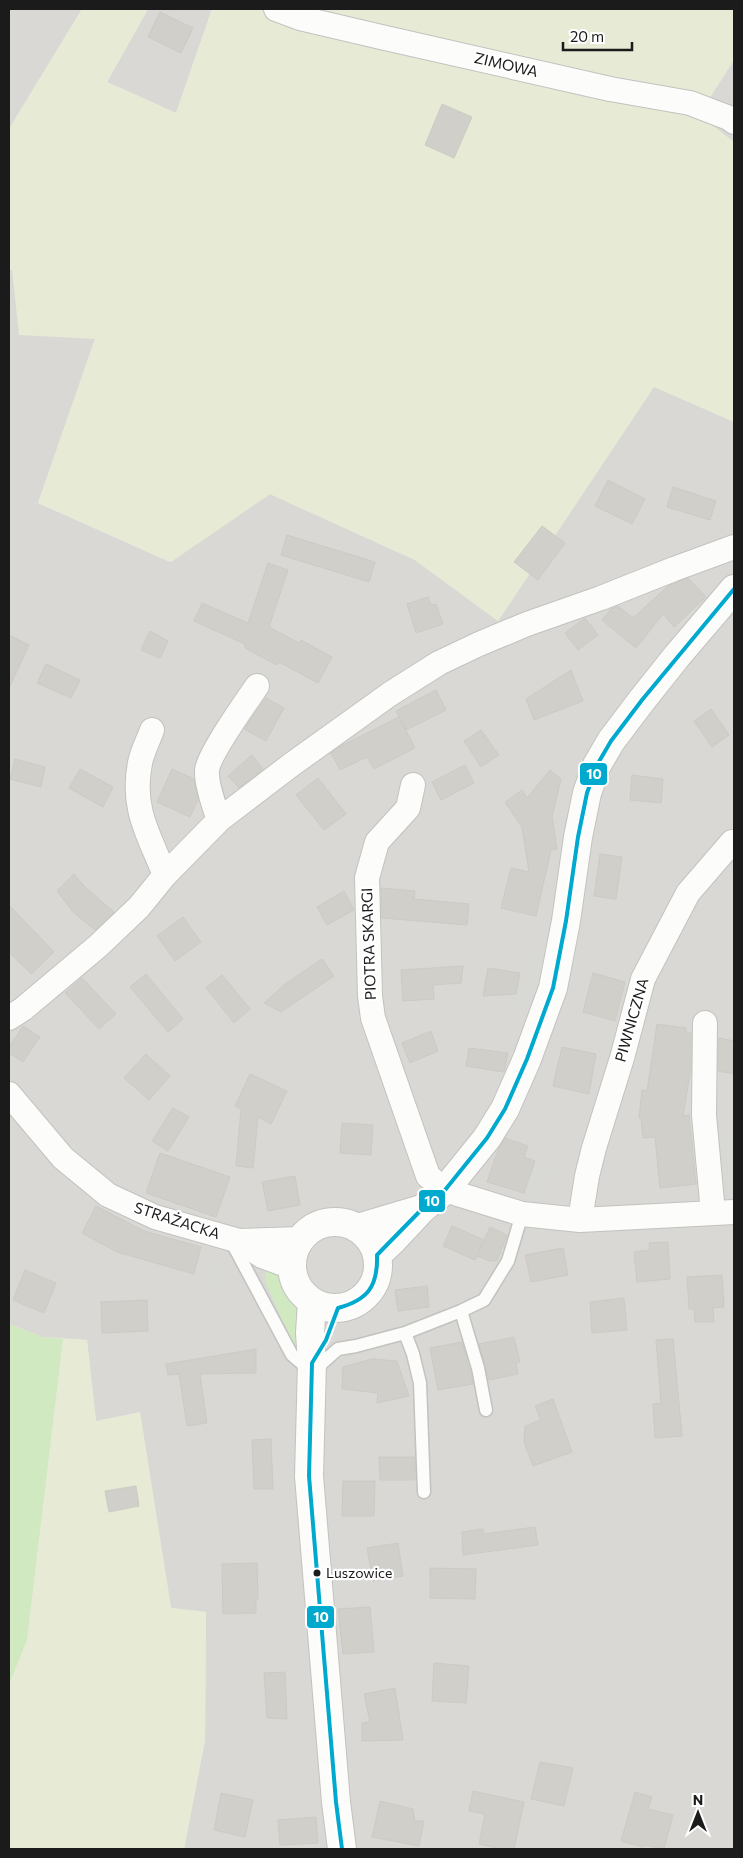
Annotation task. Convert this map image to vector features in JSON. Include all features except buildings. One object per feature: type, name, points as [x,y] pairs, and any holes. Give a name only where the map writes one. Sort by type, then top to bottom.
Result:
[{"type":"street","name":"ZIMOWA","points":[[276,9],[300,18],[445,52],[610,89],[690,103],[729,118],[734,122]]},
{"type":"street","points":[[9,1018],[23,1009],[98,946],[139,907],[165,875],[219,820],[390,694],[439,664],[527,624],[734,548]]},
{"type":"street","points":[[377,1255],[394,1240],[422,1209],[445,1190],[487,1138],[505,1109],[527,1059],[553,988],[566,921],[586,793],[597,765],[642,700],[734,589]]},
{"type":"street","points":[[219,820],[207,770],[215,752],[256,686]]},
{"type":"street","points":[[152,730],[140,762],[139,811],[165,875]]},
{"type":"street","name":"PIOTRA SKARGI","points":[[413,785],[408,808],[377,842],[367,878],[370,996],[373,1018],[428,1176],[445,1190]]},
{"type":"street","name":"PIWNICZNA","points":[[580,1220],[587,1176],[594,1148],[622,1058],[643,979],[688,893],[732,842]]},
{"type":"street","points":[[445,1190],[522,1214],[580,1220],[723,1213],[704,1115],[705,1023]]},
{"type":"street","name":"STRAŻACKA","points":[[9,1094],[62,1158],[108,1195],[155,1216],[234,1239],[262,1256],[292,1267]]},
{"type":"street","points":[[358,1228],[377,1224],[399,1215],[422,1209]]},
{"type":"street","points":[[338,1222],[358,1228],[370,1240],[377,1255],[376,1280],[370,1291],[361,1300],[338,1308],[329,1308],[312,1302],[298,1287],[292,1267],[294,1253],[300,1239],[317,1226],[338,1222]]},
{"type":"street","name":"STRAŻACKA","points":[[234,1239],[300,1239]]},
{"type":"street","points":[[312,1302],[309,1476],[336,1802],[342,1849]]},
{"type":"street","points":[[312,1367],[326,1340],[338,1308]]},
{"type":"lane","points":[[234,1239],[292,1355],[312,1367],[338,1348],[356,1346],[405,1333],[484,1300],[508,1261],[522,1214]]},
{"type":"lane","points":[[461,1311],[478,1368],[486,1410]]},
{"type":"lane","points":[[405,1333],[413,1354],[420,1383],[424,1492]]},
{"type":"shaded area","points":[[9,9],[82,9],[9,129]]},
{"type":"shaded area","points":[[148,9],[212,9],[176,113],[107,82]]},
{"type":"shaded area","points":[[734,60],[734,142],[698,115]]},
{"type":"shaded area","points":[[9,270],[12,270],[95,339],[38,503],[170,562],[270,494],[415,560],[498,621],[654,386],[734,422],[734,1849],[184,1849],[205,1740],[206,1612],[171,1608],[140,1413],[96,1422],[87,1340],[43,1337],[9,1324]]},
{"type":"shaded area","points":[[525,947],[544,951],[529,1009],[515,1006]]},
{"type":"shaded area","points":[[712,1138],[734,1138],[734,1200],[718,1200]]},
{"type":"shaded area","points":[[535,1161],[555,1168],[544,1200],[524,1193]]},
{"type":"shaded area","points":[[206,1263],[232,1268],[228,1291],[200,1285]]},
{"type":"green space","points":[[82,9],[148,9],[107,82],[176,113],[212,9],[734,9],[734,60],[699,115],[734,142],[734,422],[654,387],[498,621],[415,560],[270,494],[171,562],[38,503],[95,339],[19,335],[12,270],[9,270],[9,129]]},
{"type":"green space","points":[[266,1264],[287,1278],[299,1293],[302,1309],[300,1346],[293,1345],[265,1281]]},
{"type":"green space","points":[[9,1324],[43,1337],[63,1339],[27,1640],[9,1685]]},
{"type":"green space","points":[[63,1339],[87,1340],[96,1421],[140,1412],[171,1608],[206,1612],[205,1740],[184,1849],[9,1849],[9,1685],[27,1640]]},
{"type":"transit line","name":"10","points":[[342,1849],[336,1802],[309,1476],[312,1363],[326,1340],[338,1308],[357,1301],[369,1290],[376,1275],[377,1255],[422,1209],[445,1190],[487,1138],[505,1109],[527,1059],[553,988],[566,921],[578,837],[587,793],[597,765],[611,741],[642,700],[734,589]]},
{"type":"place","name":"Luszowice","points":[[317,1573]]}]
